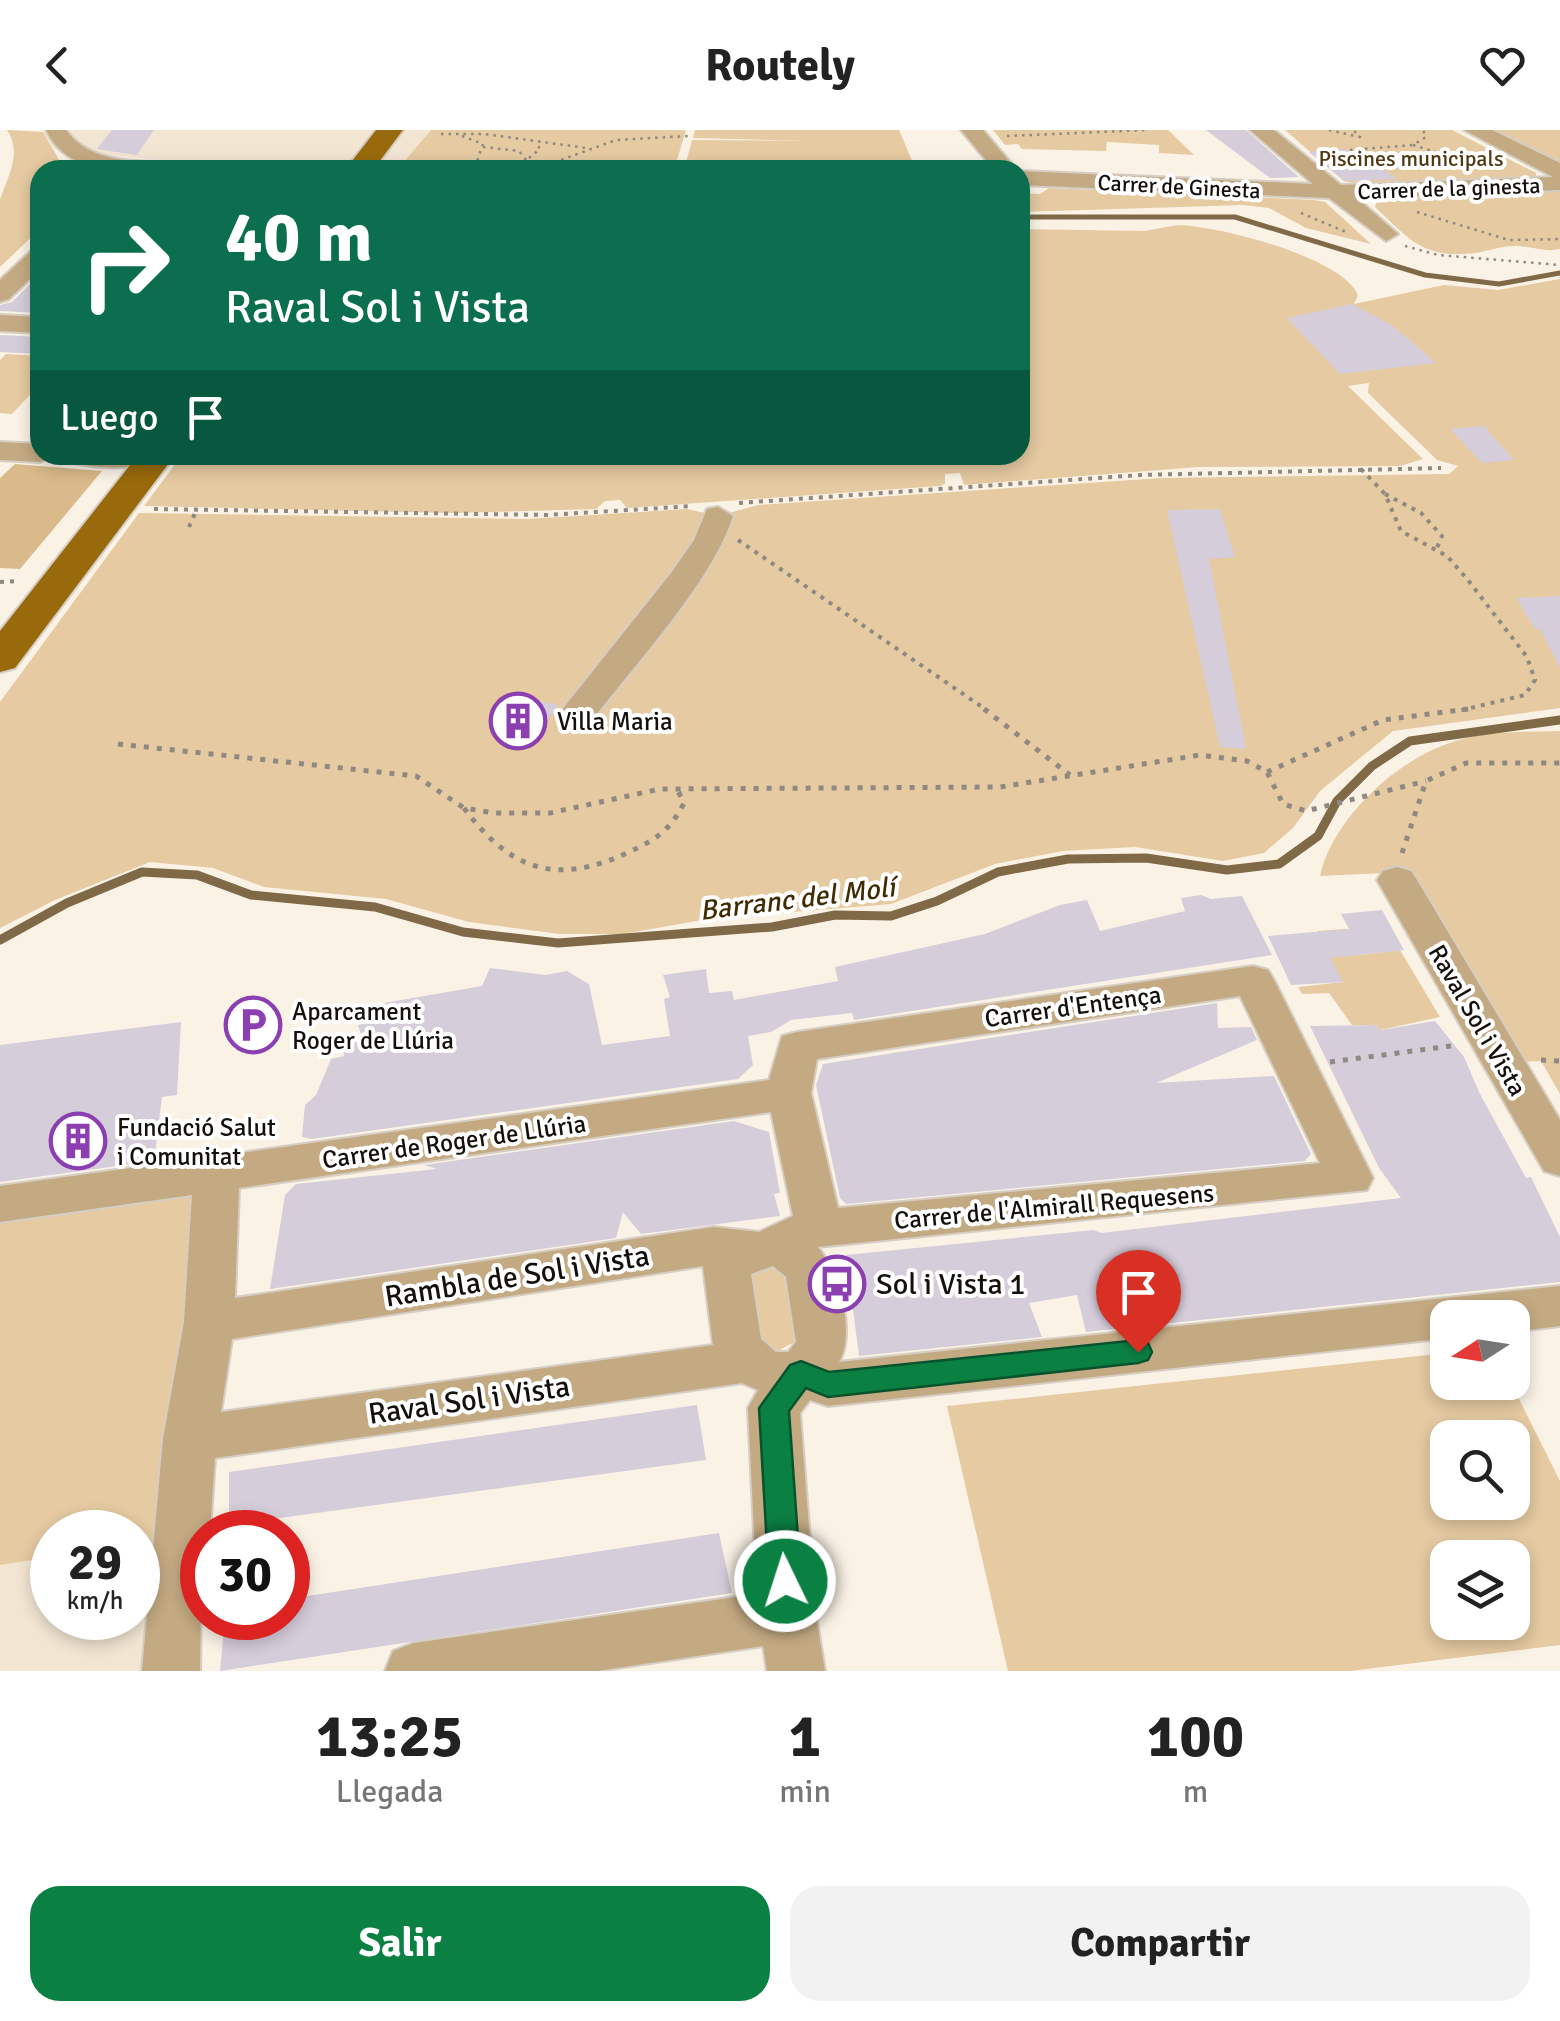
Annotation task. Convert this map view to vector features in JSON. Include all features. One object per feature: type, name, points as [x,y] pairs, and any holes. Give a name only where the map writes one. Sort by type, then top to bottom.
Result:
[{"type":"main road","points":[[368,160],[395,131]]},
{"type":"main road","points":[[379,160],[395,131]]},
{"type":"main road","points":[[0,631],[123,465]]},
{"type":"main road","points":[[0,659],[116,508],[128,465]]},
{"type":"street","points":[[56,130],[81,160]]},
{"type":"street","points":[[972,130],[1001,145],[1004,160]]},
{"type":"street","points":[[1261,130],[1392,239]]},
{"type":"street","points":[[1475,130],[1560,172]]},
{"type":"street","name":"Carrer de Ginesta","points":[[1030,178],[1338,192]]},
{"type":"street","name":"Carrer de la ginesta","points":[[1338,192],[1479,191],[1560,183]]},
{"type":"street","points":[[0,294],[30,266]]},
{"type":"street","points":[[0,324],[30,325]]},
{"type":"street","points":[[0,451],[30,452]]},
{"type":"street","points":[[578,714],[710,540],[714,512]]},
{"type":"street","name":"Raval Sol i Vista","points":[[1397,880],[1560,1159]]},
{"type":"street","name":"Carrer d'Entença","points":[[790,1093],[798,1047],[1252,980],[1297,1066]]},
{"type":"street","name":"Carrer de l'Almirall Requesens","points":[[819,1228],[1350,1178],[1297,1066]]},
{"type":"street","points":[[790,1093],[819,1228]]},
{"type":"street","name":"Carrer de Roger de Llúria","points":[[0,1204],[790,1093]]},
{"type":"street","points":[[171,1671],[190,1440],[209,1322],[216,1176]]},
{"type":"street","name":"Rambla de Sol i Vista","points":[[209,1322],[714,1246],[758,1249],[793,1232],[819,1228]]},
{"type":"street","points":[[414,1671],[791,1643],[774,1408],[801,1373],[822,1346],[810,1272],[796,1253],[758,1249],[726,1269],[736,1338],[747,1360],[770,1373],[801,1373],[828,1385],[1430,1320]]},
{"type":"street","points":[[1530,1309],[1560,1306]]},
{"type":"street","name":"Raval Sol i Vista","points":[[190,1440],[747,1360]]},
{"type":"path","points":[[1032,130],[1038,136]]},
{"type":"path","points":[[1001,145],[1060,132],[1146,130]]},
{"type":"path","points":[[1329,130],[1360,137]]},
{"type":"path","points":[[1353,130],[1370,147]]},
{"type":"path","points":[[1413,145],[1426,137],[1423,130]]},
{"type":"path","points":[[395,131],[485,134],[589,149]]},
{"type":"path","points":[[441,134],[478,139],[483,148]]},
{"type":"path","points":[[560,160],[616,140],[688,136]]},
{"type":"path","points":[[483,148],[519,149],[529,158],[540,149],[537,144]]},
{"type":"path","points":[[1350,150],[1413,145],[1430,147],[1448,159]]},
{"type":"path","points":[[478,160],[483,148]]},
{"type":"path","points":[[1448,159],[1437,168],[1418,164],[1448,159],[1478,164]]},
{"type":"path","points":[[1405,208],[1509,240],[1560,239]]},
{"type":"path","points":[[1290,210],[1356,235]]},
{"type":"path","points":[[1392,239],[1438,255],[1560,265]]},
{"type":"path","points":[[116,508],[546,515],[714,512],[1141,475],[1441,468]]},
{"type":"path","points":[[1361,469],[1385,494],[1434,524],[1442,536],[1436,550]]},
{"type":"path","points":[[1267,772],[1383,720],[1456,712],[1525,695],[1535,680],[1527,657],[1468,580],[1436,550],[1400,531],[1385,494]]},
{"type":"path","points":[[190,527],[196,510]]},
{"type":"path","points":[[714,512],[974,700],[1070,775]]},
{"type":"path","points":[[0,582],[19,581]]},
{"type":"path","points":[[118,744],[416,776],[464,808],[476,828],[519,862],[570,874],[659,842],[684,803],[678,792]]},
{"type":"path","points":[[464,808],[550,813],[660,789],[678,792],[1000,787],[1200,754],[1246,761],[1267,772],[1274,798],[1286,809],[1306,811],[1426,780],[1466,763],[1560,763]]},
{"type":"path","points":[[1397,880],[1407,829],[1426,780]]},
{"type":"path","points":[[1297,1066],[1471,1044]]},
{"type":"path","points":[[1541,1060],[1560,1061]]},
{"type":"shaded area","points":[[431,130],[407,160],[158,160],[54,149],[43,132]]},
{"type":"shaded area","points":[[15,464],[102,471],[20,569],[0,568],[0,478]]},
{"type":"shaded area","points":[[180,1539],[180,1586],[171,1671],[0,1671],[0,1565],[30,1560],[30,1640],[160,1640],[160,1542]]},
{"type":"green space","points":[[7,130],[43,132],[59,160],[30,160],[30,238],[0,267],[0,200],[14,157]]},
{"type":"green space","points":[[431,130],[686,130],[677,160],[406,160]]},
{"type":"green space","points":[[695,130],[899,130],[912,160],[687,160],[692,140],[812,141],[693,138]]},
{"type":"green space","points":[[993,130],[1168,130],[1194,155],[1159,153],[1159,145],[1107,142],[1106,151],[1022,149],[1018,144],[1005,145]]},
{"type":"green space","name":"Piscines municipals","points":[[1285,130],[1452,130],[1536,173],[1536,178],[1366,186],[1344,181]]},
{"type":"green space","points":[[1485,130],[1560,130],[1560,167]]},
{"type":"green space","points":[[1049,188],[1314,200],[1325,202],[1371,244],[1306,228],[1269,208],[1243,205],[1030,212],[1030,194],[1040,194]]},
{"type":"green space","points":[[1560,190],[1560,249],[1554,250],[1514,246],[1475,253],[1442,253],[1408,238],[1375,207],[1377,201]]},
{"type":"green space","points":[[1178,225],[1197,227],[1277,246],[1329,268],[1347,281],[1358,295],[1354,304],[1444,285],[1498,290],[1560,279],[1560,708],[1393,731],[1320,791],[1293,828],[1264,853],[1223,861],[1135,847],[1063,851],[995,864],[891,904],[708,919],[623,934],[560,934],[469,922],[386,899],[264,887],[213,868],[150,862],[55,900],[0,928],[0,702],[139,513],[528,519],[687,509],[718,516],[758,505],[1162,478],[1449,474],[1458,466],[1437,460],[1368,393],[1369,383],[1348,386],[1423,459],[1400,466],[1199,467],[964,485],[960,473],[945,474],[945,484],[940,486],[627,508],[620,500],[605,501],[596,509],[454,513],[144,506],[175,465],[1030,465],[1030,229],[1144,231]]},
{"type":"green space","points":[[6,354],[30,355],[30,395],[12,414],[0,413],[0,360]]},
{"type":"green space","points":[[1560,731],[1560,1094],[1541,1061],[1520,1062],[1405,872],[1320,876],[1327,854],[1354,811],[1414,760],[1471,737]]},
{"type":"green space","points":[[1346,929],[1359,955],[1400,950],[1440,1017],[1380,1030],[1376,1025],[1352,1025],[1329,993],[1302,994],[1298,987],[1343,982],[1325,957],[1318,931]]},
{"type":"green space","points":[[216,1176],[187,1510],[180,1510],[180,1539],[160,1542],[160,1510],[30,1510],[30,1560],[0,1565],[0,1204]]},
{"type":"green space","points":[[768,1265],[787,1277],[798,1340],[776,1352],[756,1339],[746,1280]]},
{"type":"green space","points":[[1430,1355],[1430,1400],[1520,1400],[1530,1420],[1430,1420],[1430,1520],[1530,1520],[1530,1421],[1560,1481],[1560,1645],[1350,1671],[1008,1671],[947,1406]]},
{"type":"building","points":[[112,130],[154,130],[137,155],[97,149]]},
{"type":"building","points":[[1206,130],[1246,130],[1299,177],[1270,178]]},
{"type":"building","points":[[1309,152],[1358,152],[1397,179],[1344,181]]},
{"type":"building","points":[[30,284],[30,312],[0,311],[0,305],[12,302]]},
{"type":"building","points":[[1352,304],[1393,326],[1436,363],[1340,374],[1287,318]]},
{"type":"building","points":[[0,335],[30,336],[30,354],[0,352]]},
{"type":"building","points":[[1484,426],[1514,460],[1482,463],[1450,429]]},
{"type":"building","points":[[1220,509],[1235,557],[1209,559],[1246,749],[1220,747],[1167,510]]},
{"type":"building","points":[[1560,596],[1560,668],[1540,629],[1535,629],[1516,598]]},
{"type":"building","name":"Villa Maria","points":[[513,696],[558,705],[532,742],[495,734]]},
{"type":"building","points":[[1201,895],[1211,899],[1242,896],[1272,955],[854,1020],[852,1013],[791,1020],[771,1032],[748,1036],[753,1065],[738,1079],[312,1139],[302,1137],[305,1105],[316,1095],[331,1059],[344,1056],[343,1048],[351,1046],[351,1039],[362,1037],[358,1025],[391,1018],[384,1003],[482,986],[490,968],[546,975],[567,971],[589,984],[602,1045],[670,1036],[664,999],[670,997],[663,975],[706,969],[709,993],[732,991],[734,1000],[838,981],[835,967],[985,934],[1060,905],[1087,900],[1100,931],[1185,911],[1181,898]]},
{"type":"building","points":[[1382,910],[1404,950],[1330,958],[1343,982],[1291,985],[1268,936],[1349,929],[1341,914]]},
{"type":"building","points":[[1217,1003],[1218,1028],[1251,1027],[1257,1040],[1156,1083],[1274,1076],[1311,1154],[1305,1161],[846,1204],[840,1198],[816,1085],[823,1064]]},
{"type":"building","points":[[1435,1021],[1464,1057],[1480,1094],[1526,1178],[1531,1177],[1560,1237],[1560,1282],[1086,1332],[1077,1295],[1029,1303],[1042,1337],[859,1356],[846,1255],[1094,1230],[1101,1233],[1401,1198],[1379,1168],[1310,1026],[1376,1025],[1380,1030]]},
{"type":"building","points":[[181,1022],[177,1095],[162,1097],[154,1161],[0,1182],[0,1045]]},
{"type":"building","points":[[734,1121],[769,1132],[780,1193],[774,1194],[780,1216],[641,1234],[623,1212],[616,1238],[270,1289],[285,1195],[296,1184],[437,1169],[424,1165]]},
{"type":"building","points":[[697,1405],[706,1460],[310,1514],[310,1510],[229,1510],[229,1472]]},
{"type":"building","points":[[719,1533],[732,1593],[220,1671],[223,1640],[310,1640],[310,1596]]},
{"type":"waterway","points":[[1030,217],[1235,217],[1425,275],[1499,284],[1560,273]]},
{"type":"waterway","name":"Barranc del Molí","points":[[0,940],[67,903],[142,872],[197,875],[251,895],[375,907],[463,932],[558,943],[772,927],[835,915],[891,916],[937,901],[998,872],[1068,859],[1146,858],[1227,870],[1279,864],[1318,836],[1337,801],[1372,766],[1410,741],[1560,720]]},
{"type":"place","name":"Villa Maria","points":[[518,721]]},
{"type":"place","name":"Aparcament Roger de Llúria","points":[[253,1025]]},
{"type":"place","name":"Fundació Salut i Comunitat","points":[[78,1141]]},
{"type":"place","name":"Sol i Vista 1","points":[[837,1284]]},
{"type":"route","points":[[785,1581],[774,1408],[801,1373],[828,1385],[1138,1352]]}]
